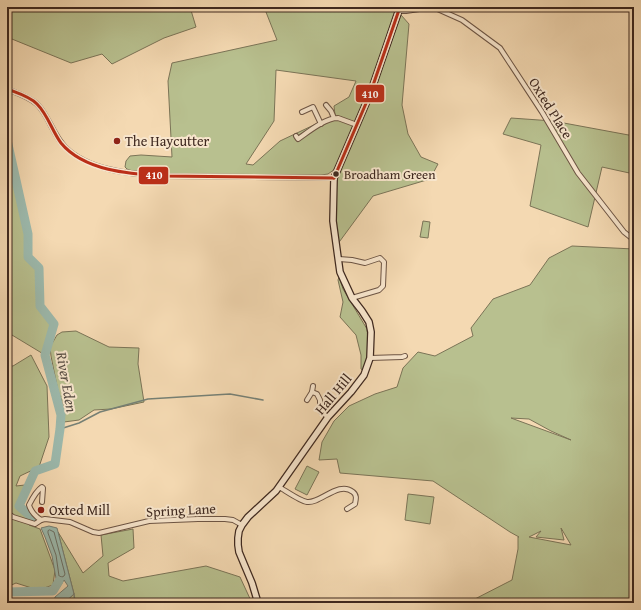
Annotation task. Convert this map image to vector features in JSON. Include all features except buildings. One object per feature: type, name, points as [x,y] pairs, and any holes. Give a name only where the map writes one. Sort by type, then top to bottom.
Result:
[{"type":"street","name":"Oxted Place","points":[[400,9],[406,11],[433,7],[462,20],[500,48],[542,112],[578,173],[624,232],[634,240]]},
{"type":"street","points":[[7,89],[37,104],[65,147],[72,153],[86,161],[110,169],[136,174],[163,176],[334,178],[370,94],[400,9]]},
{"type":"street","points":[[326,105],[332,111],[334,118]]},
{"type":"street","points":[[302,112],[313,107],[321,124]]},
{"type":"street","points":[[296,136],[298,139],[321,124],[334,118],[357,125]]},
{"type":"street","name":"Hall Hill","points":[[242,525],[279,487],[328,417],[364,375],[370,358],[371,332],[369,322],[352,298],[340,272],[333,221],[334,178]]},
{"type":"street","points":[[339,259],[365,263],[380,258],[384,262],[383,286],[379,290],[352,298]]},
{"type":"street","points":[[370,358],[405,356]]},
{"type":"street","points":[[307,400],[312,392],[313,386]]},
{"type":"street","points":[[312,392],[317,394],[320,400],[320,410],[328,417]]},
{"type":"street","points":[[41,520],[35,516],[29,505],[34,496],[42,487],[44,488],[42,502]]},
{"type":"street","points":[[279,487],[307,502],[314,501],[337,490],[350,490],[355,493],[356,499],[355,504],[347,509]]},
{"type":"street","name":"Spring Lane","points":[[7,513],[13,517],[35,524],[45,519],[70,522],[100,533],[149,521],[225,519],[233,520],[242,525]]},
{"type":"street","points":[[242,525],[238,538],[239,552],[252,583],[258,603]]},
{"type":"street","points":[[290,603],[294,601],[297,603]]},
{"type":"green space","points":[[7,7],[190,7],[196,27],[164,38],[112,64],[102,54],[71,63],[7,37]]},
{"type":"green space","points":[[264,7],[396,7],[371,84],[376,85],[401,15],[409,24],[402,105],[408,134],[421,157],[438,164],[430,179],[373,196],[337,245],[333,221],[334,178],[338,178],[340,171],[335,169],[328,174],[321,175],[194,175],[131,171],[125,167],[126,161],[130,156],[141,155],[172,157],[168,81],[172,63],[277,40]],"holes":[[[276,70],[356,81],[349,97],[334,106],[335,115],[280,141],[253,165],[246,164],[274,121]]]},
{"type":"green space","points":[[511,118],[553,121],[634,136],[634,174],[602,167],[588,227],[530,206],[541,145],[503,134]]},
{"type":"green space","points":[[7,140],[28,234],[28,257],[39,268],[40,306],[54,324],[45,355],[7,332]]},
{"type":"green space","points":[[423,221],[430,222],[428,238],[420,237]]},
{"type":"green space","points":[[572,246],[634,249],[634,603],[471,603],[471,601],[512,580],[519,537],[433,481],[340,473],[337,459],[319,460],[322,442],[334,421],[349,406],[375,394],[397,387],[403,368],[418,352],[435,356],[473,336],[471,328],[493,299],[530,285],[549,258]],"holes":[[[511,418],[529,419],[571,440]],[[561,528],[571,545],[529,537],[541,531],[536,537],[564,540]]]},
{"type":"green space","points":[[339,277],[343,289],[367,329],[369,351],[364,371],[361,369],[361,355],[356,335],[340,317],[343,302],[338,280]]},
{"type":"green space","points":[[76,331],[109,347],[139,348],[138,364],[144,402],[111,409],[94,410],[79,420],[64,422],[63,404],[58,391],[50,347],[57,335],[62,332]]},
{"type":"green space","points":[[31,355],[47,386],[49,437],[39,467],[20,476],[16,486],[25,485],[18,502],[33,518],[29,525],[40,529],[55,570],[53,585],[38,590],[16,583],[7,587],[7,366],[13,366]]},
{"type":"green space","points":[[307,466],[319,472],[307,495],[295,489]]},
{"type":"green space","points":[[408,494],[434,497],[430,524],[405,520]]},
{"type":"green space","points":[[133,529],[134,548],[108,563],[109,576],[123,581],[206,566],[240,577],[252,603],[64,603],[74,594],[58,532],[83,573],[103,556],[101,535]]},
{"type":"water","points":[[49,526],[57,528],[74,594],[64,603],[54,603],[55,597],[68,586],[64,580],[59,588],[53,591],[57,584],[52,556],[41,528]]},
{"type":"waterway","name":"River Eden","points":[[7,140],[28,234],[28,257],[39,268],[40,306],[54,324],[45,355],[61,415],[55,464],[35,471],[19,506],[35,520]]},
{"type":"waterway","points":[[60,429],[79,423],[100,412],[148,399],[230,394],[263,400]]},
{"type":"waterway","name":"River Eden","points":[[7,592],[53,591],[59,581]]},
{"type":"waterway","points":[[74,594],[75,603]]},
{"type":"transit line","name":"410","points":[[334,178],[370,94],[400,7]]},
{"type":"transit line","name":"410","points":[[7,89],[34,101],[41,108],[61,143],[71,152],[82,160],[108,169],[136,174],[163,176],[334,178]]},
{"type":"place","name":"The Haycutter","points":[[117,141]]},
{"type":"place","name":"Broadham Green","points":[[336,174]]},
{"type":"place","name":"Oxted Mill","points":[[41,510]]}]
